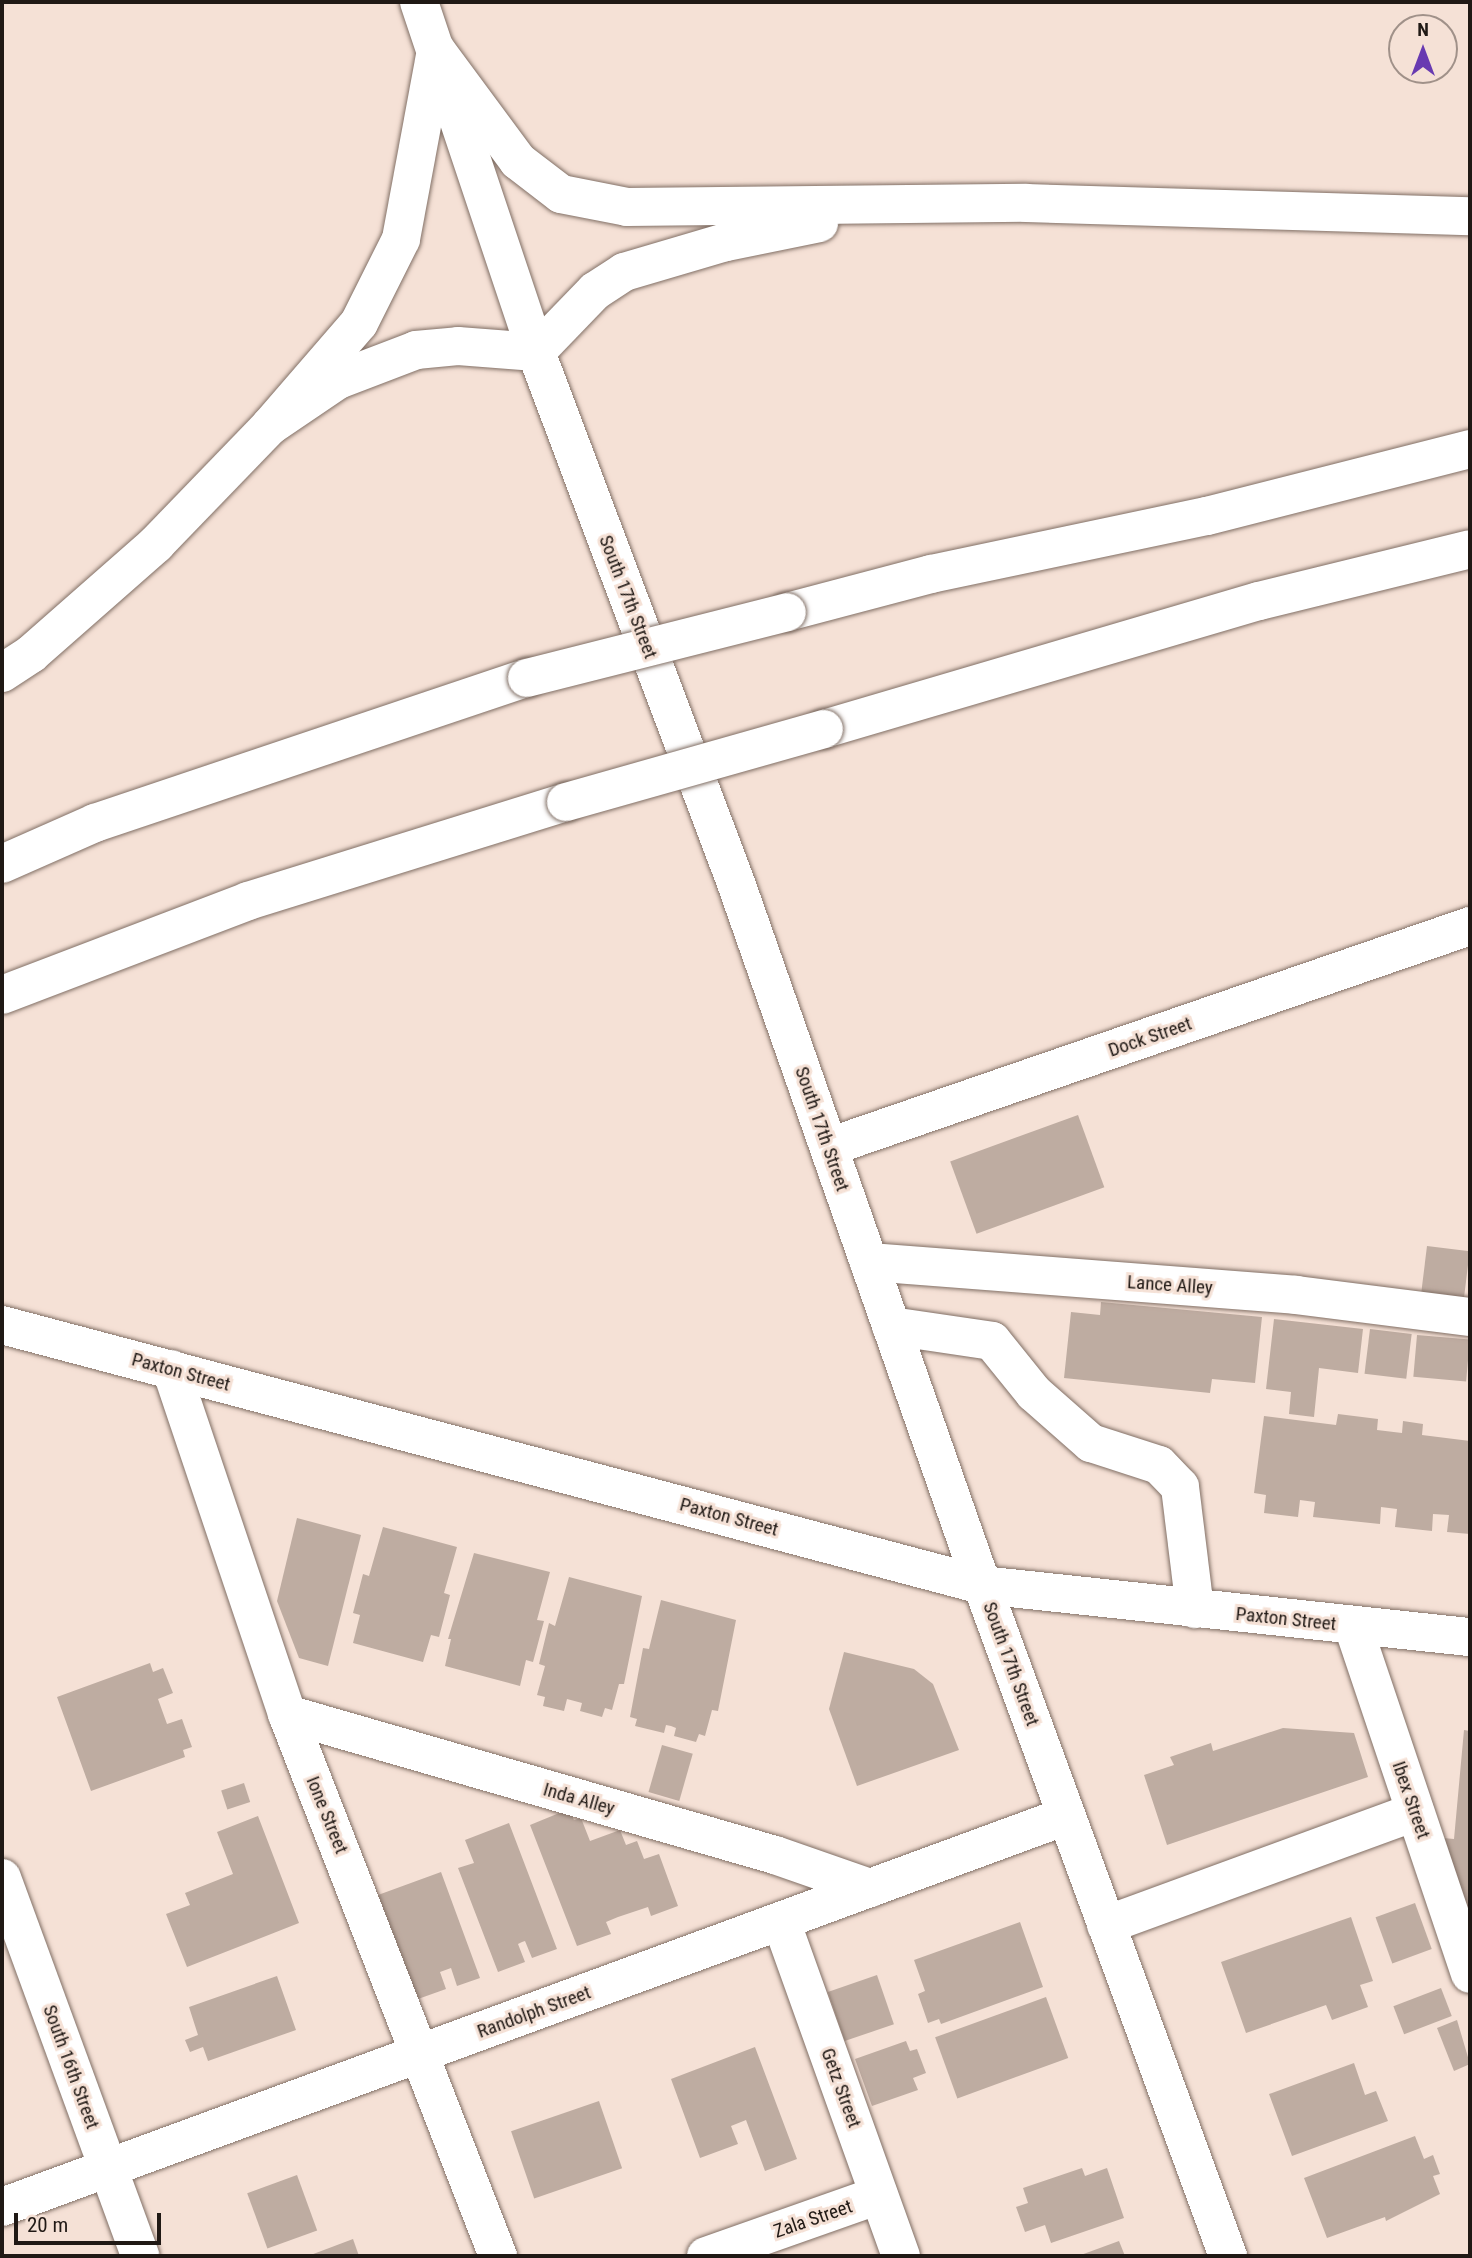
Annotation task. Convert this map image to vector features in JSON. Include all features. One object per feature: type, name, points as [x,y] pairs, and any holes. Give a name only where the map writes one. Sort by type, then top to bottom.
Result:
[{"type":"main road","name":"South 17th Street","points":[[418,2],[536,352],[736,883],[982,1585],[1228,2256]]},
{"type":"main road","points":[[436,50],[518,161],[561,194],[627,207],[1026,203],[1470,216]]},
{"type":"main road","points":[[2,673],[31,654],[156,544],[271,426],[359,323],[401,239],[436,50]]},
{"type":"main road","points":[[271,426],[338,380],[416,350],[458,345],[536,352],[595,291],[624,272],[663,260],[726,242],[860,216],[1026,203]]},
{"type":"main road","points":[[2,864],[95,823],[527,678],[931,574],[1207,516],[1470,449]]},
{"type":"main road","points":[[2,995],[248,901],[566,802],[1245,605],[1470,549]]},
{"type":"main road","name":"Dock Street","points":[[829,1147],[1470,926]]},
{"type":"main road","name":"Lance Alley","points":[[869,1262],[1296,1294],[1470,1317]]},
{"type":"main road","name":"Paxton Street","points":[[2,1325],[982,1585],[1470,1637]]},
{"type":"main road","points":[[891,1326],[992,1341],[1034,1393],[1091,1443],[1159,1465],[1180,1488],[1195,1609]]},
{"type":"main road","name":"Ione Street","points":[[171,1369],[287,1714],[498,2256]]},
{"type":"main road","name":"Ibex Street","points":[[1353,1626],[1469,1969]]},
{"type":"main road","name":"Inda Alley","points":[[287,1714],[775,1855],[870,1888]]},
{"type":"main road","points":[[1106,1925],[1415,1812]]},
{"type":"main road","name":"Randolph Street","points":[[2,2207],[1066,1816]]},
{"type":"main road","name":"South 16th Street","points":[[2,1878],[140,2256]]},
{"type":"main road","name":"Getz Street","points":[[781,1921],[901,2256]]},
{"type":"main road","name":"Zala Street","points":[[706,2256],[879,2195]]},
{"type":"building","points":[[1078,1115],[1104,1187],[977,1234],[950,1162]]},
{"type":"building","points":[[1427,1246],[1470,1251],[1464,1300],[1421,1295]]},
{"type":"building","points":[[1101,1302],[1262,1317],[1255,1383],[1212,1379],[1210,1393],[1064,1378],[1071,1312],[1100,1315]]},
{"type":"building","points":[[1274,1319],[1363,1329],[1358,1373],[1319,1368],[1314,1417],[1289,1414],[1291,1392],[1266,1389]]},
{"type":"building","points":[[1370,1329],[1412,1334],[1406,1379],[1365,1374]]},
{"type":"building","points":[[1417,1335],[1470,1340],[1466,1381],[1413,1377]]},
{"type":"building","points":[[1338,1414],[1378,1419],[1377,1430],[1402,1433],[1403,1421],[1423,1424],[1422,1435],[1470,1441],[1470,1534],[1447,1532],[1449,1515],[1433,1514],[1432,1531],[1395,1527],[1397,1509],[1381,1507],[1380,1524],[1313,1517],[1315,1502],[1300,1500],[1298,1517],[1264,1513],[1266,1495],[1254,1493],[1264,1416],[1336,1425]]},
{"type":"building","points":[[297,1518],[361,1535],[328,1666],[299,1658],[277,1601]]},
{"type":"building","points":[[383,1527],[457,1547],[444,1593],[450,1595],[439,1637],[431,1635],[423,1662],[353,1643],[360,1615],[353,1613],[363,1574],[369,1576]]},
{"type":"building","points":[[474,1553],[550,1572],[537,1620],[544,1621],[533,1662],[526,1660],[520,1686],[445,1666],[451,1639],[448,1639]]},
{"type":"building","points":[[569,1577],[642,1596],[624,1684],[619,1684],[612,1710],[605,1708],[602,1717],[580,1711],[582,1703],[567,1699],[564,1711],[543,1706],[545,1697],[537,1695],[545,1666],[539,1664],[549,1623],[555,1626]]},
{"type":"building","points":[[661,1600],[736,1620],[718,1711],[712,1710],[705,1736],[699,1734],[696,1742],[674,1736],[676,1728],[671,1726],[666,1725],[664,1733],[635,1726],[637,1719],[630,1717],[643,1648],[649,1649]]},
{"type":"building","points":[[844,1652],[914,1669],[933,1684],[959,1750],[857,1786],[829,1709]]},
{"type":"building","points":[[150,1663],[153,1672],[163,1668],[173,1693],[158,1699],[167,1724],[182,1719],[192,1747],[183,1750],[185,1757],[91,1791],[57,1697]]},
{"type":"building","points":[[1283,1728],[1354,1733],[1368,1777],[1167,1845],[1144,1775],[1174,1765],[1170,1757],[1211,1743],[1213,1751]]},
{"type":"building","points":[[1464,1730],[1470,1731],[1470,1922],[1432,1837],[1454,1839]]},
{"type":"building","points":[[662,1745],[693,1754],[679,1801],[648,1792]]},
{"type":"building","points":[[244,1783],[250,1802],[227,1809],[221,1790]]},
{"type":"building","points":[[569,1809],[574,1820],[581,1818],[590,1841],[620,1830],[626,1845],[637,1841],[644,1859],[659,1854],[678,1906],[651,1916],[648,1907],[618,1917],[606,1922],[611,1934],[577,1946],[530,1825]]},
{"type":"building","points":[[258,1816],[299,1923],[187,1967],[166,1914],[190,1905],[185,1893],[233,1874],[217,1832]]},
{"type":"building","points":[[509,1823],[557,1949],[532,1958],[525,1941],[522,1942],[518,1944],[525,1962],[498,1972],[458,1868],[474,1863],[465,1840]]},
{"type":"building","points":[[441,1872],[480,1978],[457,1986],[451,1968],[440,1972],[446,1989],[418,1999],[378,1895]]},
{"type":"building","points":[[1415,1903],[1432,1949],[1392,1963],[1376,1917]]},
{"type":"building","points":[[1351,1917],[1373,1981],[1360,1985],[1368,2007],[1332,2020],[1326,2005],[1246,2033],[1221,1962]]},
{"type":"building","points":[[1020,1922],[1043,1987],[941,2024],[939,2019],[928,2023],[918,1994],[925,1991],[914,1960]]},
{"type":"building","points":[[877,1975],[894,2024],[845,2041],[828,1992]]},
{"type":"building","points":[[277,1976],[296,2030],[208,2061],[203,2047],[190,2052],[185,2040],[198,2035],[189,2007]]},
{"type":"building","points":[[1441,1988],[1452,2016],[1404,2034],[1393,2006]]},
{"type":"building","points":[[1046,1997],[1068,2058],[957,2098],[935,2037]]},
{"type":"building","points":[[1457,2020],[1470,2064],[1454,2071],[1437,2028]]},
{"type":"building","points":[[906,2041],[910,2051],[917,2049],[926,2073],[913,2078],[918,2090],[872,2106],[855,2059]]},
{"type":"building","points":[[755,2047],[797,2159],[765,2171],[746,2120],[731,2126],[738,2144],[700,2158],[671,2079]]},
{"type":"building","points":[[1354,2063],[1365,2095],[1376,2091],[1388,2121],[1292,2156],[1269,2094]]},
{"type":"building","points":[[599,2101],[622,2168],[534,2198],[511,2131]]},
{"type":"building","points":[[1415,2136],[1424,2159],[1433,2155],[1440,2174],[1433,2176],[1440,2194],[1386,2221],[1385,2217],[1327,2238],[1304,2178]]},
{"type":"building","points":[[1082,2168],[1085,2176],[1107,2168],[1124,2218],[1051,2243],[1045,2225],[1025,2232],[1016,2207],[1028,2203],[1023,2188]]},
{"type":"building","points":[[297,2175],[317,2230],[267,2249],[247,2193]]},
{"type":"building","points":[[353,2239],[359,2256],[308,2256]]},
{"type":"building","points":[[1119,2241],[1125,2256],[1078,2256]]}]
